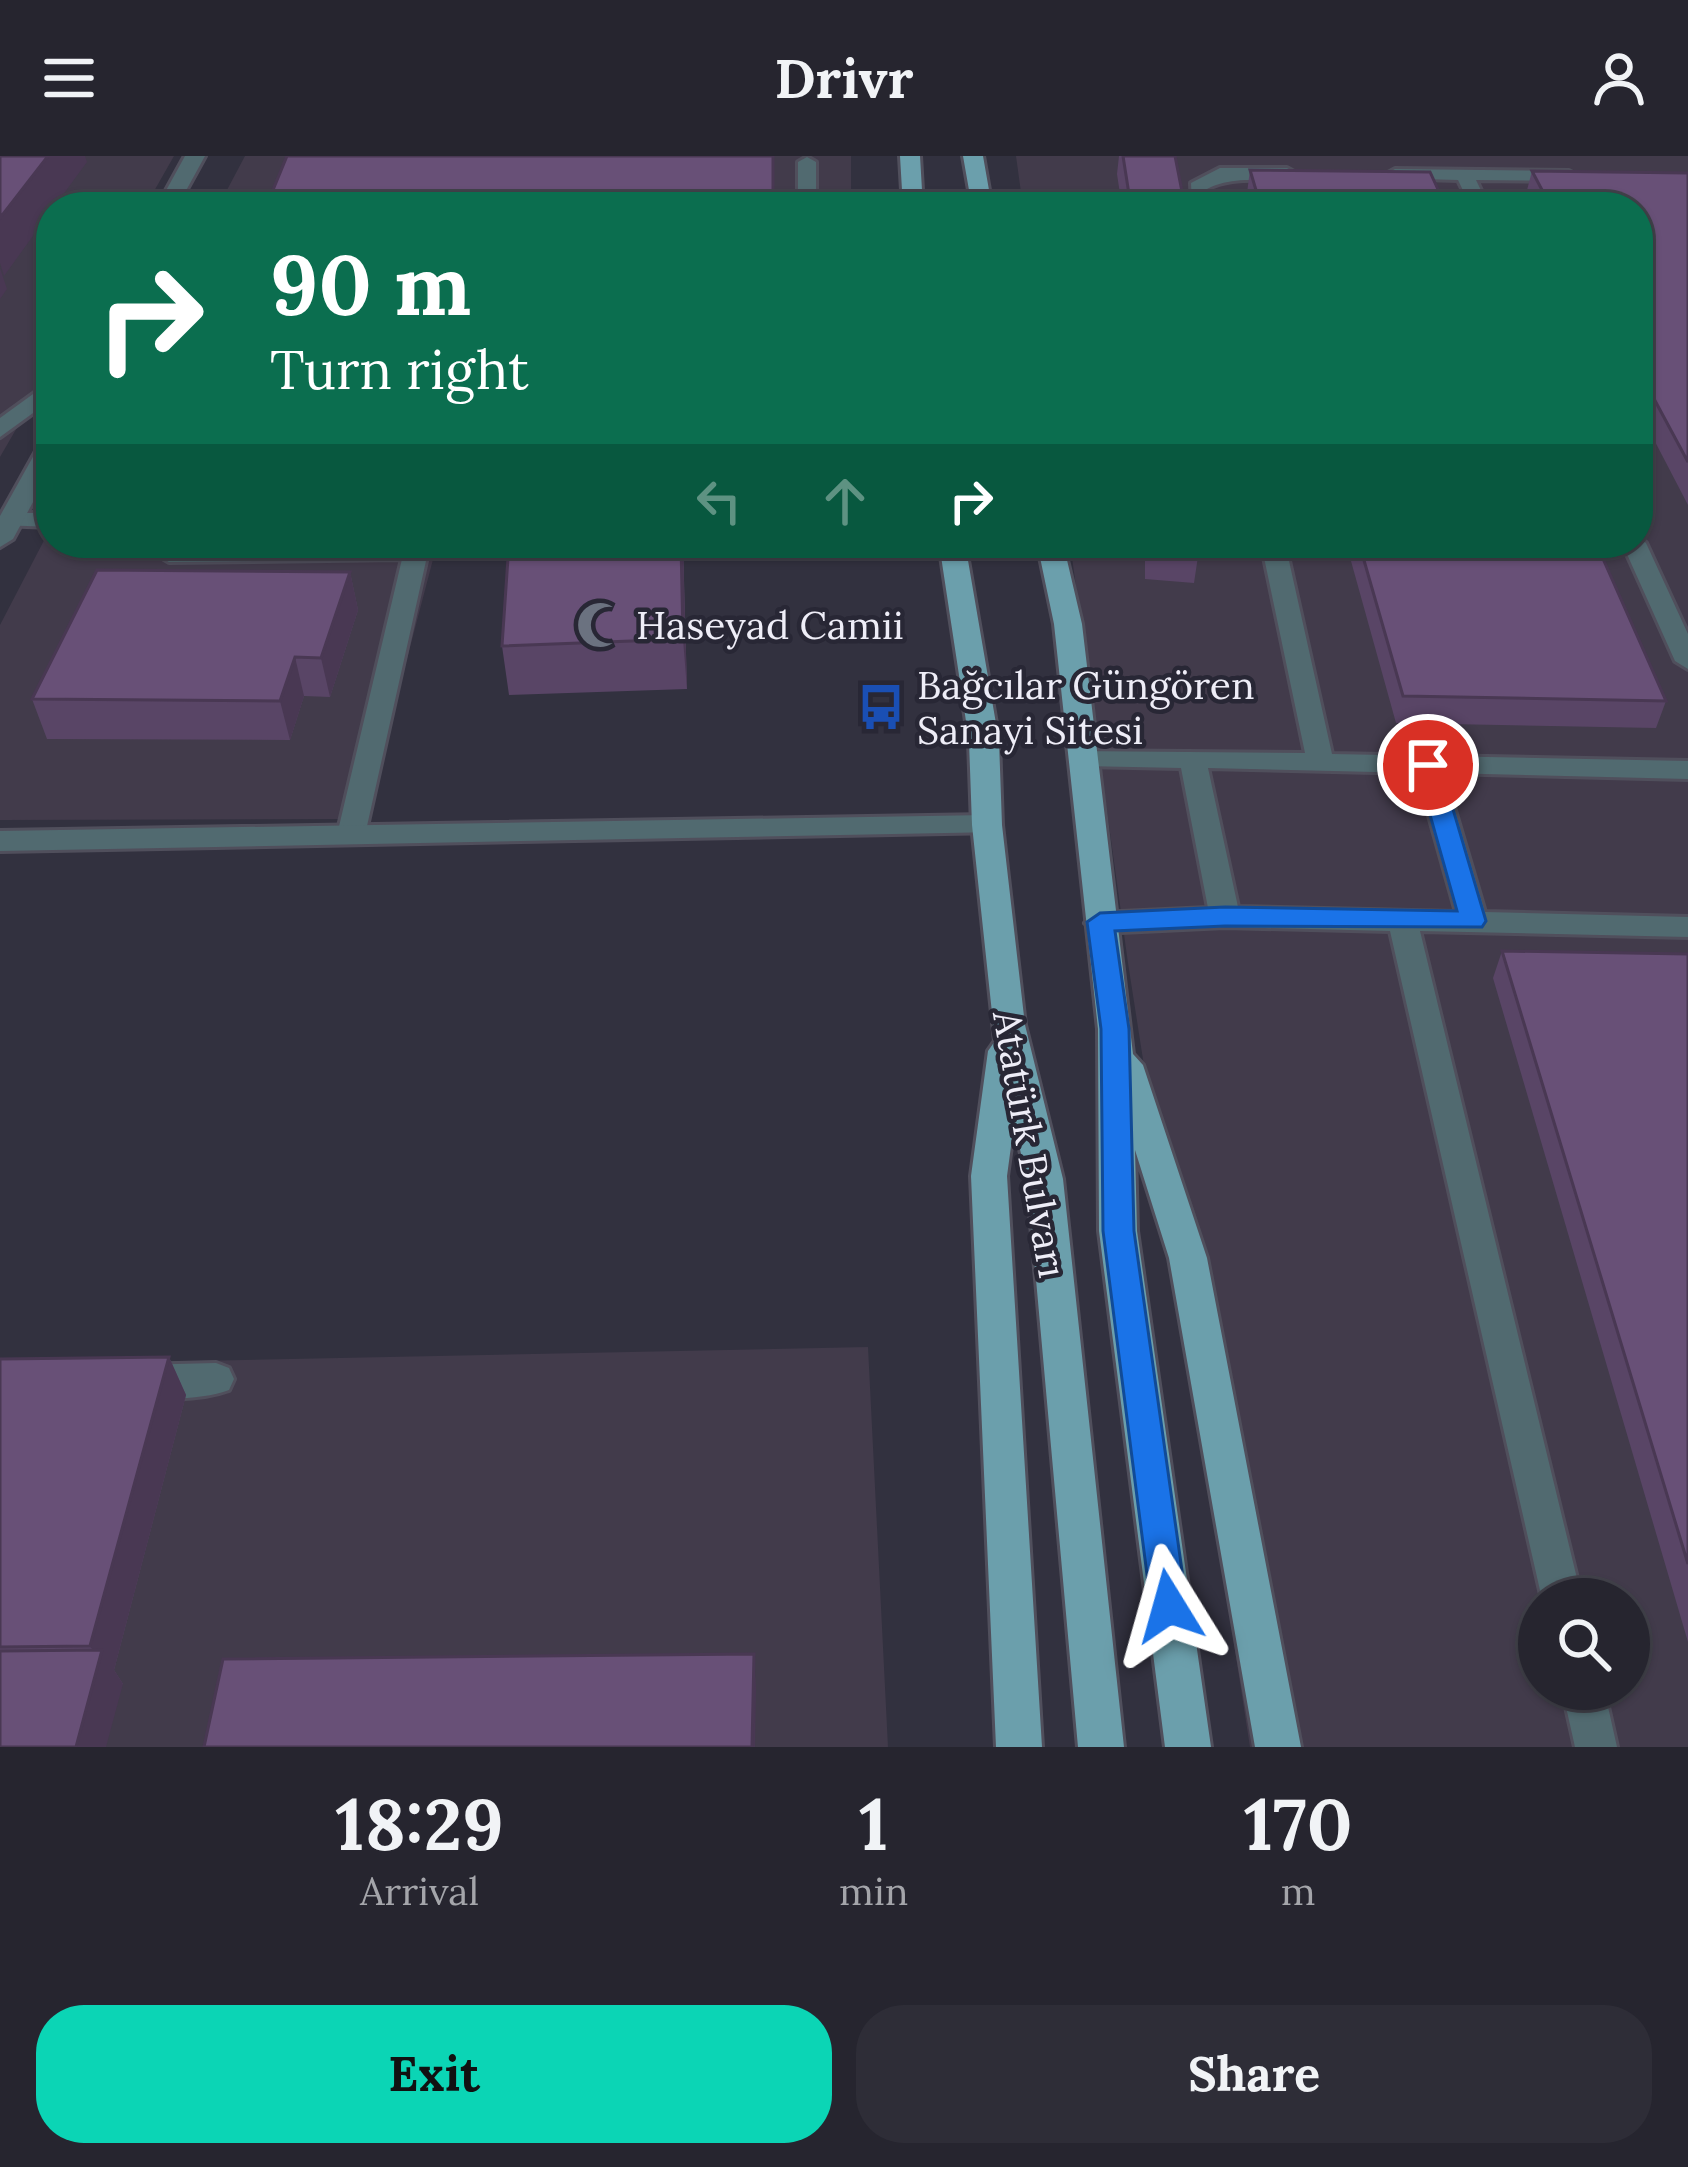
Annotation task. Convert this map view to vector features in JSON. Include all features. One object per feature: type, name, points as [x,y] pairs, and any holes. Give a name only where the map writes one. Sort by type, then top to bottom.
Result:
[{"type":"main road","points":[[910,156],[912,192]]},
{"type":"main road","points":[[973,156],[979,192]]},
{"type":"main road","name":"Atatürk Bulvarı","points":[[954,558],[984,741],[987,825],[1008,1025],[1045,1179],[1101,1747]]},
{"type":"main road","name":"Atatürk Bulvarı","points":[[1053,558],[1068,623],[1115,1029],[1118,1231],[1188,1747]]},
{"type":"main road","points":[[1008,1025],[989,1176],[1019,1747]]},
{"type":"main road","points":[[1115,1029],[1187,1258],[1278,1747]]},
{"type":"street","points":[[175,192],[195,156]]},
{"type":"street","points":[[0,430],[36,400]]},
{"type":"street","points":[[5,530],[36,473]]},
{"type":"street","points":[[0,841],[987,825]]},
{"type":"lane","points":[[807,162],[807,192]]},
{"type":"lane","points":[[1198,192],[1197,187],[1226,172],[1298,173]]},
{"type":"lane","points":[[1370,174],[1599,177]]},
{"type":"lane","points":[[1465,175],[1473,192]]},
{"type":"lane","points":[[5,530],[36,523]]},
{"type":"lane","points":[[351,835],[414,558]]},
{"type":"lane","points":[[1277,558],[1321,763]]},
{"type":"lane","points":[[1641,558],[1688,662]]},
{"type":"lane","points":[[1083,757],[1688,770]]},
{"type":"lane","points":[[1193,760],[1225,917]]},
{"type":"lane","points":[[1428,765],[1473,921]]},
{"type":"lane","points":[[1100,922],[1225,917],[1688,927]]},
{"type":"lane","points":[[1403,921],[1557,1578]]},
{"type":"lane","points":[[96,1382],[216,1379]]},
{"type":"lane","points":[[1588,1710],[1596,1747]]},
{"type":"shaded area","points":[[0,156],[174,156],[154,192],[36,192],[36,395],[0,457]]},
{"type":"shaded area","points":[[245,156],[851,156],[851,192],[226,192]]},
{"type":"shaded area","points":[[1016,156],[1688,156],[1688,1747],[1250,1747],[1128,963],[1072,558],[1653,558],[1653,192],[1021,192]]},
{"type":"shaded area","points":[[36,556],[433,558],[365,819],[0,820],[0,625]]},
{"type":"shaded area","points":[[868,1347],[888,1747],[0,1747],[0,1365]]},
{"type":"building","points":[[0,156],[48,156],[0,218]]},
{"type":"building","points":[[287,156],[773,156],[773,192],[272,192]]},
{"type":"building","points":[[1123,156],[1175,156],[1182,192],[1129,192]]},
{"type":"building","points":[[1250,170],[1430,172],[1439,192],[1257,192]]},
{"type":"building","points":[[1532,171],[1688,173],[1688,462],[1653,397],[1653,192],[1543,192]]},
{"type":"building","points":[[508,558],[681,558],[683,639],[502,646]]},
{"type":"building","points":[[1363,558],[1603,558],[1666,701],[1403,696]]},
{"type":"building","points":[[97,570],[350,572],[321,658],[295,657],[280,701],[32,699]]},
{"type":"building","points":[[1502,951],[1688,954],[1688,1564]]},
{"type":"building","points":[[169,1357],[90,1646],[0,1647],[0,1359]]},
{"type":"building","points":[[102,1650],[76,1747],[0,1747],[0,1651]]},
{"type":"building","points":[[754,1654],[752,1747],[204,1747],[223,1659]]},
{"type":"place","name":"Haseyad Camii","points":[[600,625]]},
{"type":"place","name":"Bağcılar Güngören Sanayi Sitesi","points":[[881,707]]},
{"type":"route","points":[[1169,1606],[1118,1231],[1115,1029],[1100,922],[1225,917],[1473,921],[1428,765]]}]
